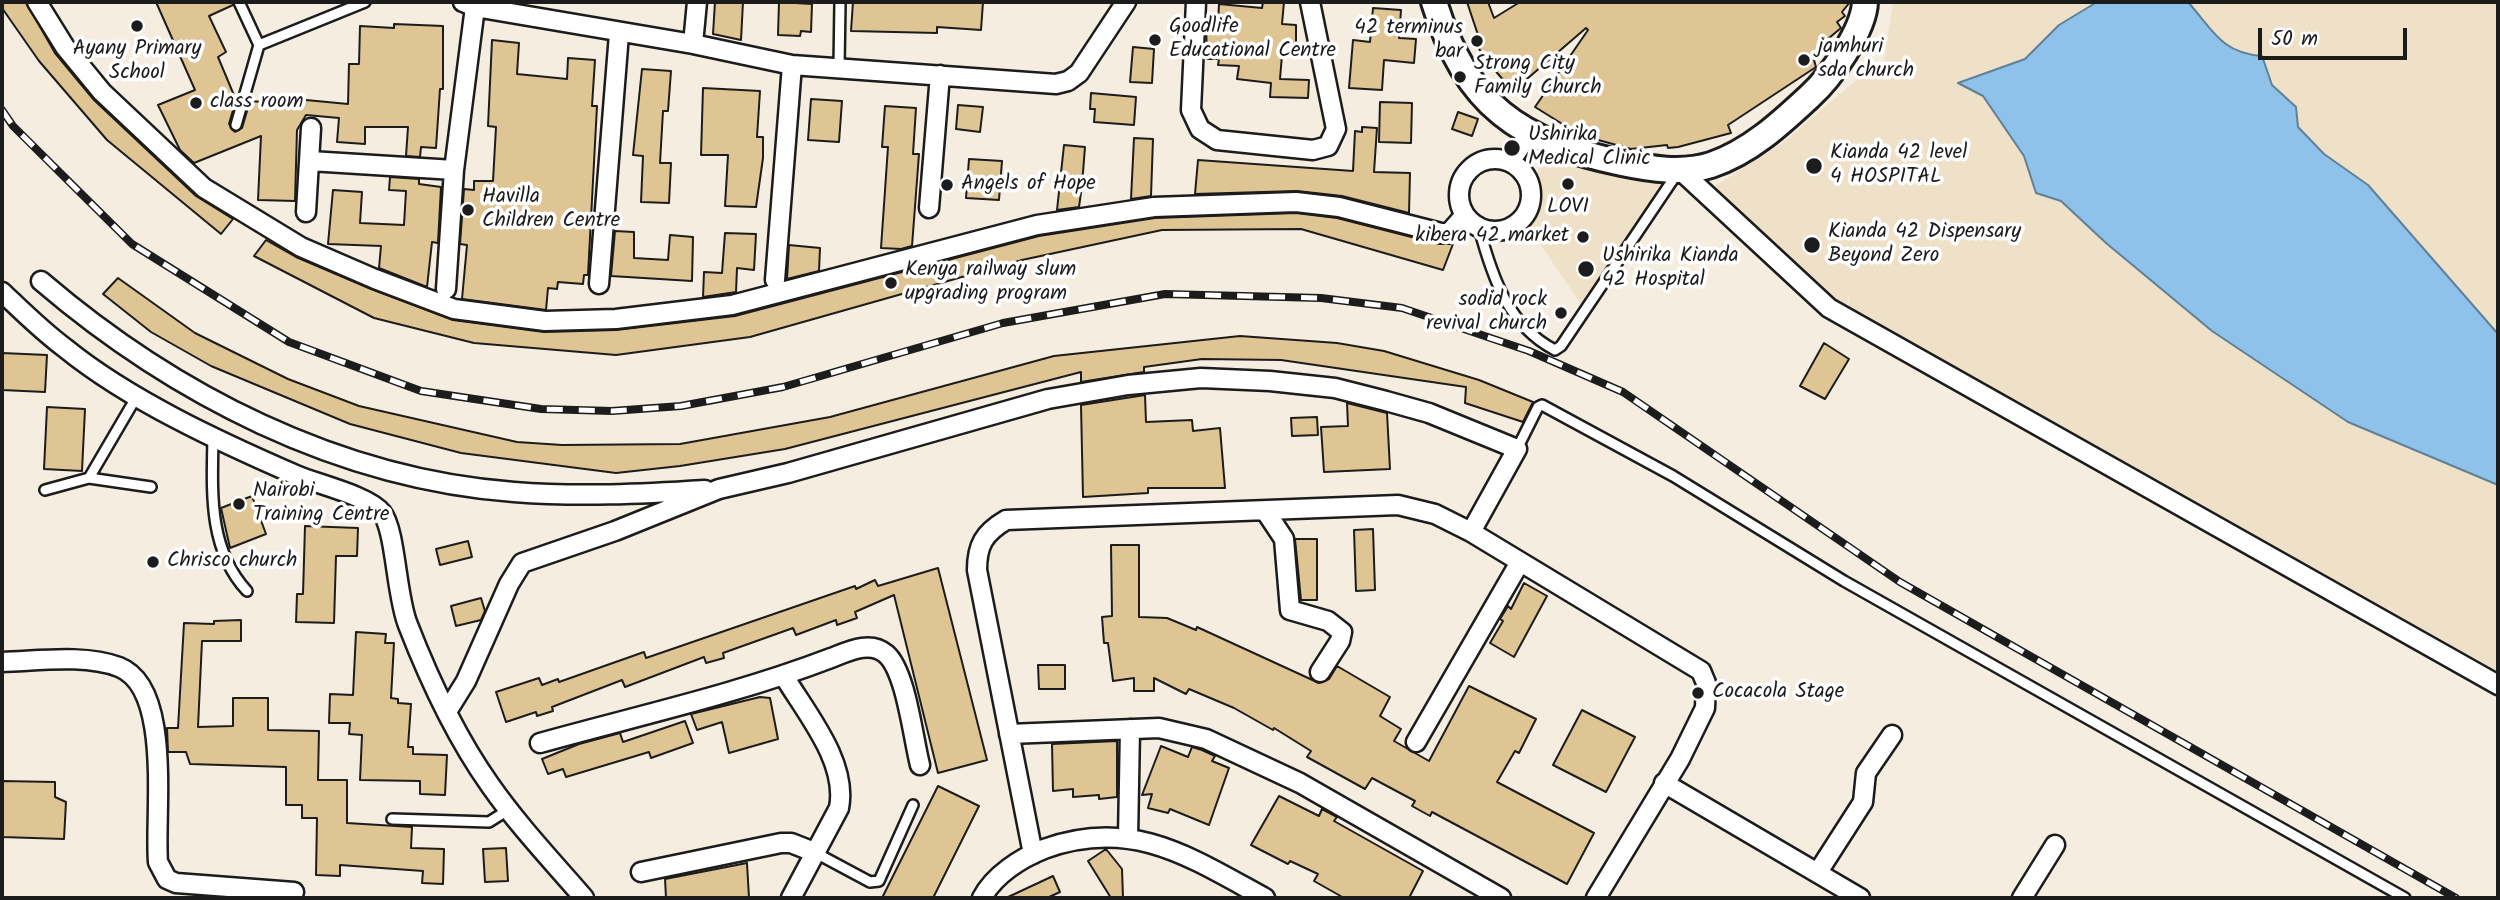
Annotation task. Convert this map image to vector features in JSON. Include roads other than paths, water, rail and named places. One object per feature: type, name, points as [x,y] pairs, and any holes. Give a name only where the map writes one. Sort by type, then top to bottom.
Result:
[{"type":"street","points":[[37,2],[65,47],[102,92],[204,188],[301,247],[454,309],[545,321],[616,319],[732,305],[1037,225],[1154,207],[1296,202],[1339,207],[1441,233],[1449,233],[1464,216]]},
{"type":"street","points":[[692,44],[697,2]]},
{"type":"street","points":[[446,289],[469,4],[528,9],[619,34],[692,44],[792,65],[1039,83],[1068,81],[1089,61],[1126,2]]},
{"type":"street","points":[[1196,2],[1191,110],[1200,129],[1217,140],[1313,150],[1328,146],[1336,129],[1310,2]]},
{"type":"street","points":[[1434,2],[1445,37],[1473,85],[1503,115],[1529,134],[1544,142],[1608,160],[1650,169],[1680,170],[1707,166],[1742,152],[1783,122],[1823,84],[1857,31],[1865,2]]},
{"type":"street","points":[[599,284],[619,34]]},
{"type":"street","points":[[775,280],[792,65]]},
{"type":"street","points":[[929,208],[940,75]]},
{"type":"street","points":[[306,212],[311,128]]},
{"type":"street","points":[[1510,162],[1529,134]]},
{"type":"street","points":[[1491,159],[1510,162],[1525,174],[1531,192],[1528,211],[1516,226],[1498,232],[1479,228],[1464,216],[1458,198],[1459,189],[1461,180],[1473,165],[1491,159]]},
{"type":"street","points":[[310,161],[454,170]]},
{"type":"street","points":[[1680,170],[1829,308],[2498,685]]},
{"type":"street","points":[[41,281],[120,344],[192,389],[258,423],[371,465],[444,482],[512,492],[636,494],[719,489]]},
{"type":"street","points":[[2,292],[66,350],[138,395],[213,437],[307,480],[373,504],[382,512],[392,544],[399,604],[419,656],[470,754],[509,810],[584,898]]},
{"type":"street","points":[[448,710],[466,681],[509,584],[523,563],[615,531],[719,489],[788,473],[1048,399],[1128,385],[1201,378],[1335,388],[1429,413],[1517,449],[1471,532]]},
{"type":"street","points":[[1032,854],[976,570],[981,539],[993,527],[1006,520],[1398,505],[1435,514],[1471,532],[1700,671],[1706,683],[1705,708],[1680,759],[1596,898]]},
{"type":"street","points":[[1266,512],[1284,539],[1290,610],[1295,614],[1328,621],[1342,632],[1340,641],[1320,672]]},
{"type":"street","points":[[1416,742],[1520,562]]},
{"type":"street","points":[[540,743],[784,676],[859,648],[876,648],[885,653],[898,674],[920,765]]},
{"type":"street","points":[[2,662],[90,662],[117,666],[131,673],[143,689],[152,713],[156,747],[158,862],[167,879],[176,883],[294,892]]},
{"type":"street","points":[[784,676],[822,740],[840,780],[842,792],[839,808],[791,898]]},
{"type":"street","points":[[1009,734],[1159,728],[1206,738],[1300,782],[1501,898]]},
{"type":"street","points":[[1129,838],[1130,729]]},
{"type":"street","points":[[1818,872],[1863,802],[1866,773],[1892,735]]},
{"type":"street","points":[[1664,783],[1860,898]]},
{"type":"street","points":[[982,898],[1010,867],[1032,854],[1078,838],[1129,838],[1180,852],[1265,898]]},
{"type":"street","points":[[641,872],[781,844],[791,843],[814,852]]},
{"type":"street","points":[[2022,898],[2055,845]]},
{"type":"lane","points":[[236,125],[259,45],[239,2]]},
{"type":"lane","points":[[259,45],[365,2]]},
{"type":"lane","points":[[839,67],[840,2]]},
{"type":"lane","points":[[1479,228],[1490,267],[1508,307],[1534,339],[1555,350],[1561,346],[1680,170]]},
{"type":"lane","points":[[89,478],[138,395]]},
{"type":"lane","points":[[1517,449],[1538,407],[1542,405],[1597,433],[1856,587],[2405,898]]},
{"type":"lane","points":[[213,437],[213,506],[220,549],[227,565],[247,591]]},
{"type":"lane","points":[[45,491],[89,478],[151,487]]},
{"type":"lane","points":[[814,852],[870,882],[879,881],[913,805]]},
{"type":"lane","points":[[392,819],[489,822],[509,810]]},
{"type":"water","points":[[2097,2],[2188,2],[2227,45],[2248,54],[2262,56],[2272,85],[2296,107],[2298,127],[2324,154],[2368,185],[2498,334],[2498,485],[2348,422],[2212,331],[2106,243],[2061,201],[2036,193],[2024,156],[1983,96],[1958,83],[2025,59],[2059,25]]},
{"type":"railway","points":[[2,110],[13,126],[132,244],[289,342],[421,391],[541,409],[612,411],[681,406],[783,387],[1003,323],[1165,294],[1321,298],[1402,308],[1529,351],[1623,392],[1900,582],[2456,898]]},
{"type":"place","name":"Ayany Primary School","points":[[137,26]]},
{"type":"place","name":"Goodlife Educational Centre","points":[[1155,40]]},
{"type":"place","name":"42 terminus bar","points":[[1477,41]]},
{"type":"place","name":"jamhuri sda church","points":[[1804,60]]},
{"type":"place","name":"Strong City Family Church","points":[[1460,77]]},
{"type":"place","name":"class room","points":[[196,103]]},
{"type":"place","name":"Ushirika Medical Clinic","points":[[1512,148]]},
{"type":"place","name":"Kianda 42 level 4 HOSPITAL","points":[[1814,166]]},
{"type":"place","name":"LOVI","points":[[1568,184]]},
{"type":"place","name":"Angels of Hope","points":[[947,185]]},
{"type":"place","name":"Havilla Children Centre","points":[[468,210]]},
{"type":"place","name":"kibera 42 market","points":[[1583,237]]},
{"type":"place","name":"Kianda 42 Dispensary Beyond Zero","points":[[1812,245]]},
{"type":"place","name":"Ushirika Kianda 42 Hospital","points":[[1586,269]]},
{"type":"place","name":"Kenya railway slum upgrading program","points":[[891,283]]},
{"type":"place","name":"sodid rock revival church","points":[[1561,313]]},
{"type":"place","name":"Nairobi Training Centre","points":[[239,504]]},
{"type":"place","name":"Chrisco church","points":[[153,562]]},
{"type":"place","name":"Cocacola Stage","points":[[1698,693]]}]
